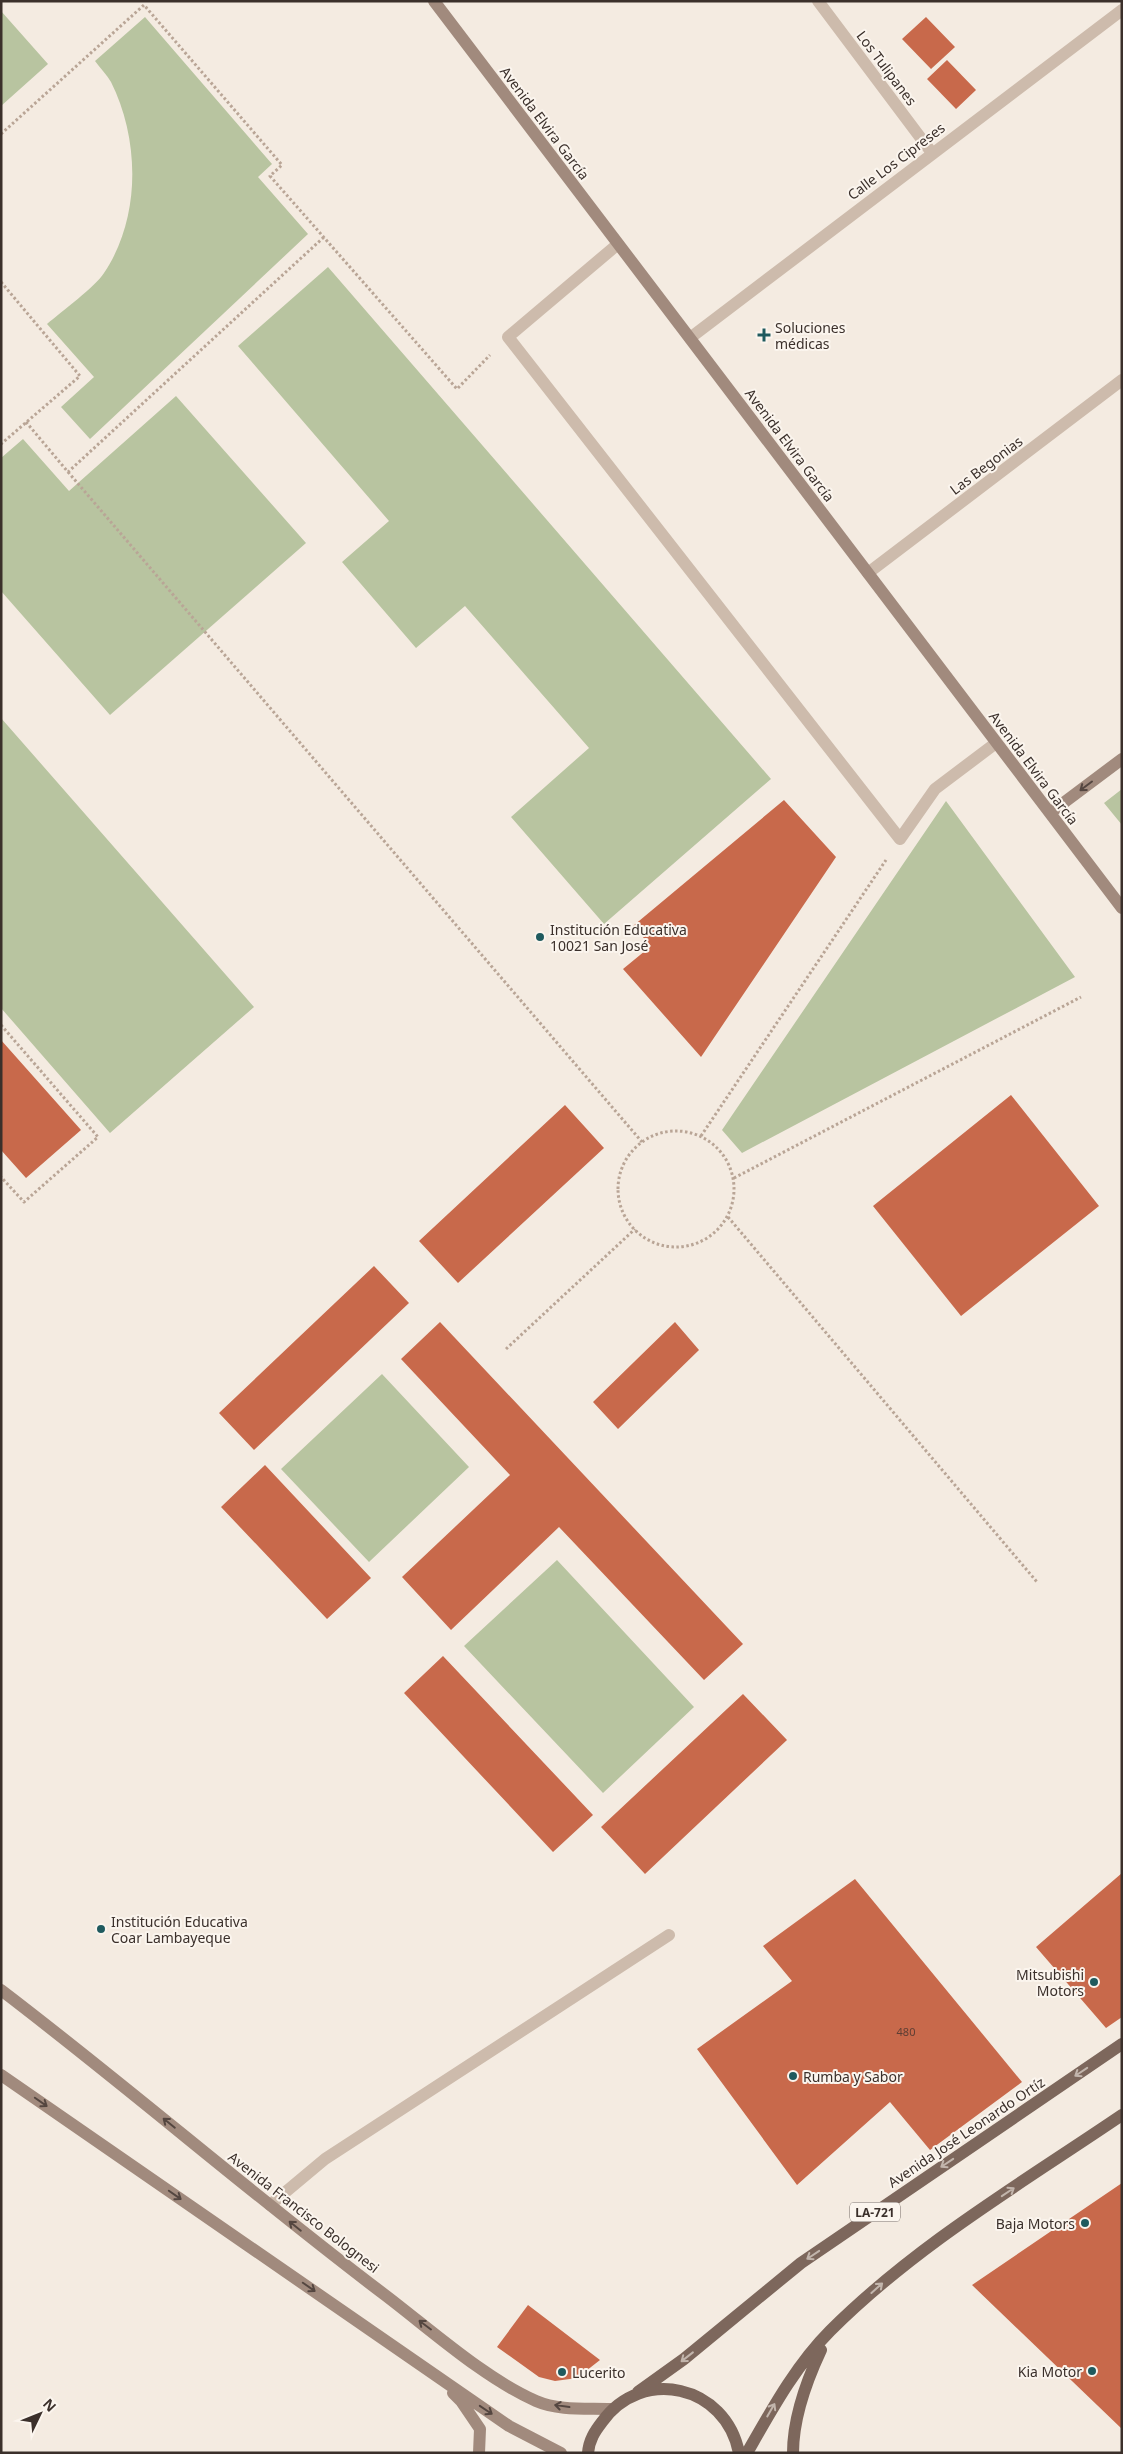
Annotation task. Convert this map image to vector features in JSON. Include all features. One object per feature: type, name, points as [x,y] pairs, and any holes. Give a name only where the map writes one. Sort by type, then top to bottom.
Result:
[{"type":"main road","name":"Avenida Elvira García","points":[[434,1],[1122,908]]},
{"type":"main road","points":[[1050,813],[1122,759]]},
{"type":"main road","name":"Avenida Francisco Bolognesi","points":[[1,1990],[83,2052],[323,2248],[496,2378],[538,2402],[563,2407],[611,2409]]},
{"type":"main road","name":"Avenida José Leonardo Ortíz","points":[[638,2392],[684,2359],[801,2263],[1122,2044]]},
{"type":"main road","points":[[1,2075],[509,2426],[561,2453]]},
{"type":"main road","points":[[747,2453],[782,2392],[829,2332],[914,2255],[1122,2115]]},
{"type":"main road","points":[[793,2453],[793,2442],[805,2385],[829,2332]]},
{"type":"main road","points":[[432,2372],[461,2401],[480,2429],[479,2453]]},
{"type":"main road","name":"LA-721","points":[[588,2453],[593,2434],[611,2409],[638,2392],[669,2388],[691,2393],[711,2404],[727,2420],[737,2441],[739,2453]]},
{"type":"street","name":"Los Tulipanes","points":[[818,1],[932,153]]},
{"type":"street","name":"Calle Los Cipreses","points":[[690,338],[1122,10]]},
{"type":"street","points":[[618,244],[508,337],[900,839],[935,789],[996,743]]},
{"type":"street","name":"Las Begonias","points":[[868,573],[1122,380]]},
{"type":"street","points":[[270,2205],[325,2159],[669,1935]]},
{"type":"path","points":[[1,134],[144,4],[282,165],[270,176],[457,389],[508,337]]},
{"type":"path","points":[[68,472],[324,237]]},
{"type":"path","points":[[1,282],[80,376],[1,444]]},
{"type":"path","points":[[26,422],[642,1142]]},
{"type":"path","points":[[701,1136],[900,839]]},
{"type":"path","points":[[734,1178],[1081,997]]},
{"type":"path","points":[[1,1025],[98,1136],[24,1202],[1,1177]]},
{"type":"path","points":[[683,1131],[701,1136],[716,1146],[727,1161],[734,1178],[734,1198],[728,1217],[716,1232],[698,1244],[679,1248],[659,1245],[641,1236],[627,1221],[620,1202],[618,1182],[624,1164],[634,1149],[642,1142],[665,1132],[683,1131]]},
{"type":"path","points":[[728,1217],[1037,1582]]},
{"type":"path","points":[[506,1349],[635,1229]]},
{"type":"green space","points":[[1,11],[48,64],[1,106]]},
{"type":"green space","points":[[145,17],[272,164],[258,177],[308,234],[90,439],[61,407],[94,377],[47,324],[100,278],[116,251],[125,228],[130,204],[132,179],[131,153],[127,129],[121,105],[111,82],[95,61]]},
{"type":"green space","points":[[328,267],[771,779],[604,924],[511,817],[589,748],[465,606],[416,648],[342,562],[389,521],[238,346]]},
{"type":"green space","points":[[176,396],[306,543],[110,715],[1,591],[1,458],[23,439],[69,491]]},
{"type":"green space","points":[[1,718],[254,1007],[110,1133],[1,1008]]},
{"type":"green space","points":[[1122,789],[1122,825],[1104,803]]},
{"type":"green space","points":[[946,801],[1075,977],[742,1153],[722,1130]]},
{"type":"green space","points":[[382,1374],[469,1467],[369,1562],[281,1469]]},
{"type":"green space","points":[[557,1560],[694,1707],[603,1793],[464,1646]]},
{"type":"building","points":[[926,17],[955,47],[931,69],[902,39]]},
{"type":"building","points":[[947,60],[976,90],[956,109],[927,79]]},
{"type":"building","points":[[784,800],[836,857],[701,1057],[623,969],[651,946],[633,926]]},
{"type":"building","points":[[1,1040],[81,1130],[26,1178],[1,1150]]},
{"type":"building","points":[[1011,1095],[1099,1206],[961,1316],[873,1206]]},
{"type":"building","points":[[565,1105],[604,1148],[458,1283],[419,1241]]},
{"type":"building","points":[[374,1266],[409,1303],[254,1450],[219,1413]]},
{"type":"building","points":[[440,1322],[743,1644],[704,1680],[559,1527],[451,1630],[402,1577],[510,1475],[401,1359]]},
{"type":"building","points":[[675,1322],[699,1350],[618,1429],[593,1402]]},
{"type":"building","points":[[265,1465],[371,1578],[327,1619],[221,1507]]},
{"type":"building","points":[[443,1656],[593,1815],[553,1852],[404,1693]]},
{"type":"building","points":[[743,1694],[787,1740],[645,1874],[601,1827]]},
{"type":"building","name":"Mitsubishi Motors","points":[[1122,1873],[1122,2017],[1106,2028],[1036,1947]]},
{"type":"building","points":[[855,1879],[1022,2082],[930,2150],[890,2102],[797,2185],[697,2049],[792,1981],[763,1946]]},
{"type":"building","name":"Kia Motor","points":[[1122,2183],[1122,2429],[972,2285]]},
{"type":"building","points":[[528,2305],[600,2360],[577,2378],[555,2381],[539,2377],[497,2347]]},
{"type":"place","name":"Soluciones médicas","points":[[764,335]]},
{"type":"place","name":"Institución Educativa 10021 San José","points":[[540,937]]},
{"type":"place","name":"Institución Educativa Coar Lambayeque","points":[[101,1929]]},
{"type":"place","name":"Mitsubishi Motors","points":[[1094,1982]]},
{"type":"place","name":"Rumba y Sabor","points":[[793,2076]]},
{"type":"place","name":"Baja Motors","points":[[1085,2223]]},
{"type":"place","name":"Kia Motor","points":[[1092,2371]]},
{"type":"place","name":"Lucerito","points":[[562,2372]]}]
